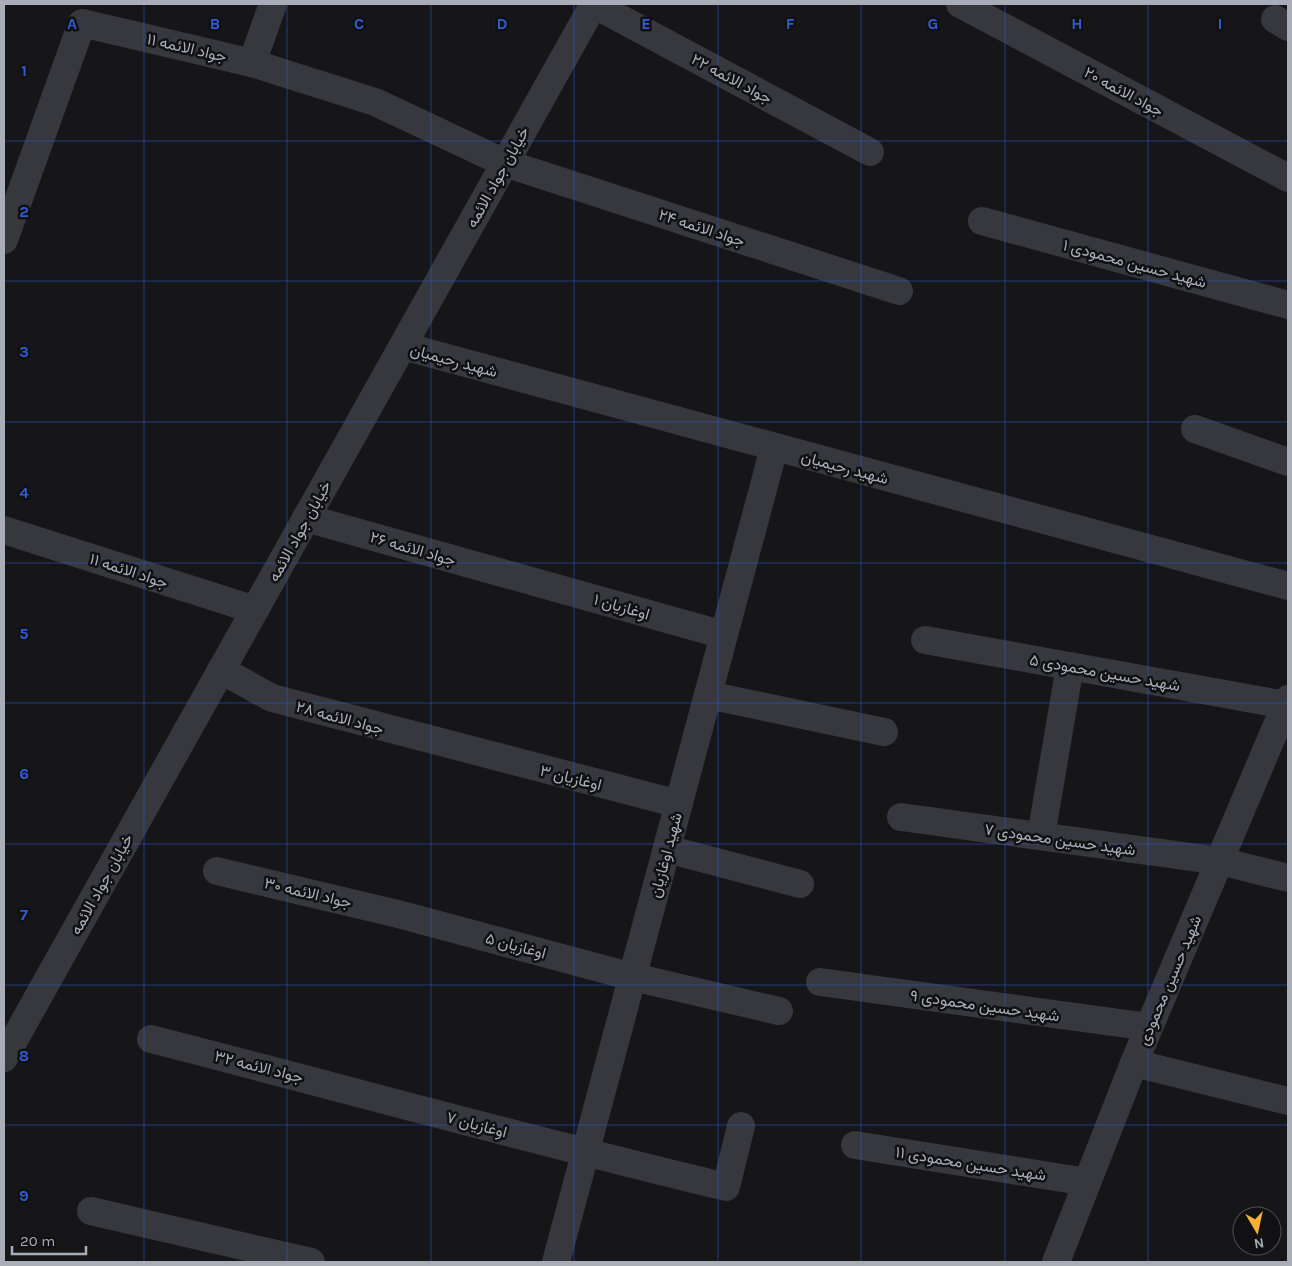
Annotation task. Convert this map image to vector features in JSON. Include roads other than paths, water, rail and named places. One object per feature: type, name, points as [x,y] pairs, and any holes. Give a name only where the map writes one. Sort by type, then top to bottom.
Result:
[{"type":"street","points":[[252,63],[273,4]]},
{"type":"street","name":"جواد الائمه ۲۲","points":[[594,4],[870,152]]},
{"type":"street","name":"خیابان جواد الائمه","points":[[4,1058],[594,4]]},
{"type":"street","name":"جواد الائمه ۲۰","points":[[960,4],[1288,178]]},
{"type":"street","name":"جواد الائمه ۱۱","points":[[4,240],[82,22],[252,63],[375,102],[505,162]]},
{"type":"street","name":"جواد الائمه ۲۴","points":[[505,162],[898,291]]},
{"type":"street","name":"شهید حسین محمودی ۱","points":[[982,221],[1288,306]]},
{"type":"street","name":"شهید رحیمیان","points":[[402,346],[1288,586]]},
{"type":"street","points":[[1195,429],[1288,462]]},
{"type":"street","name":"شهید اوغازیان","points":[[556,1262],[774,448]]},
{"type":"street","name":"جواد الائمه ۲۶","points":[[306,518],[520,578]]},
{"type":"street","name":"جواد الائمه ۱۱","points":[[4,530],[255,610]]},
{"type":"street","name":"اوغازیان ۱","points":[[520,578],[724,635]]},
{"type":"street","name":"شهید حسین محمودی ۵","points":[[925,640],[1287,702]]},
{"type":"street","points":[[1041,836],[1070,666]]},
{"type":"street","name":"جواد الائمه ۲۸","points":[[221,670],[272,698],[464,750]]},
{"type":"street","points":[[708,695],[884,732]]},
{"type":"street","name":"شهید حسین محمودی","points":[[1056,1262],[1134,1062],[1287,702]]},
{"type":"street","name":"اوغازیان ۳","points":[[464,750],[679,804]]},
{"type":"street","name":"شهید حسین محمودی ۷","points":[[901,817],[1220,861],[1288,878]]},
{"type":"street","points":[[667,849],[800,884]]},
{"type":"street","name":"جواد الائمه ۳۰","points":[[217,871],[398,914]]},
{"type":"street","name":"اوغازیان ۵","points":[[398,914],[633,977],[779,1011]]},
{"type":"street","name":"شهید حسین محمودی ۹","points":[[820,982],[1149,1027]]},
{"type":"street","name":"جواد الائمه ۳۲","points":[[151,1039],[368,1094]]},
{"type":"street","points":[[1134,1062],[1288,1100]]},
{"type":"street","name":"اوغازیان ۷","points":[[368,1094],[585,1154],[726,1186],[741,1126]]},
{"type":"street","name":"شهید حسین محمودی ۱۱","points":[[855,1145],[1088,1182]]},
{"type":"street","points":[[91,1211],[311,1262]]}]
